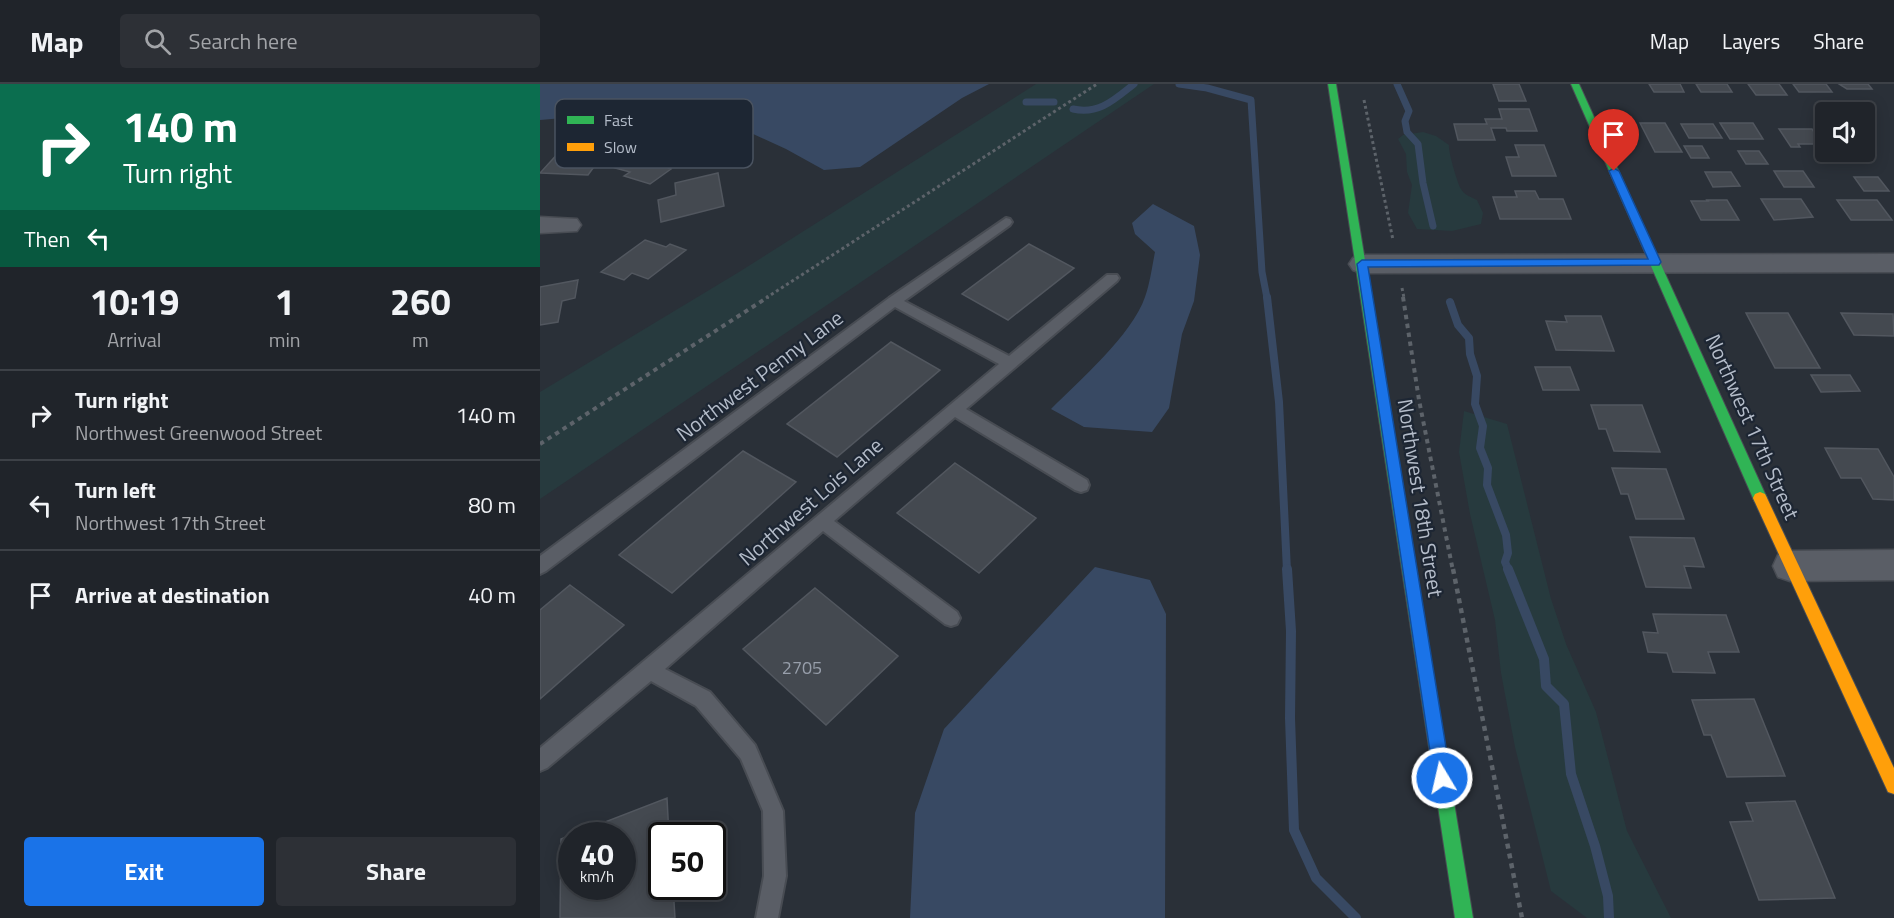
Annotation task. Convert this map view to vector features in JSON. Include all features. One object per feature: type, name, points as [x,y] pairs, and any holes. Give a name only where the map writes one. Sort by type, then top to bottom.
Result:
[{"type":"main road","name":"Northwest 18th Street","points":[[1332,84],[1464,918]]},
{"type":"main road","name":"Northwest 17th Street","points":[[1575,84],[1790,566],[1894,786]]},
{"type":"street","points":[[540,225],[568,225]]},
{"type":"street","points":[[1362,264],[1894,263]]},
{"type":"street","points":[[1790,566],[1894,565]]},
{"type":"lane","name":"Northwest Penny Lane","points":[[540,566],[894,302],[1006,222]]},
{"type":"lane","name":"Northwest Lois Lane","points":[[540,761],[650,670],[954,409],[1112,278]]},
{"type":"lane","points":[[894,302],[1010,363]]},
{"type":"lane","points":[[954,409],[1081,485]]},
{"type":"lane","points":[[822,521],[951,618]]},
{"type":"lane","points":[[650,670],[703,699],[748,752],[773,811],[775,876],[767,918]]},
{"type":"path","points":[[540,444],[1097,84]]},
{"type":"path","points":[[1363,94],[1402,286],[1419,400],[1522,918]]},
{"type":"green space","points":[[1036,84],[1154,84],[540,499],[540,392],[739,272]]},
{"type":"green space","points":[[1423,132],[1436,136],[1449,145],[1453,167],[1461,189],[1477,200],[1483,213],[1481,224],[1452,231],[1417,229],[1408,213],[1412,185],[1407,172],[1406,154],[1398,139],[1403,135]]},
{"type":"green space","points":[[1464,411],[1507,424],[1551,599],[1566,644],[1596,712],[1627,831],[1671,918],[1587,918],[1551,891],[1515,747],[1501,673],[1495,620],[1470,514],[1459,452]]},
{"type":"water","points":[[540,84],[989,84],[962,98],[860,167],[824,170],[753,134],[753,99],[555,99],[555,119],[540,120]]},
{"type":"water","points":[[1153,204],[1194,226],[1200,255],[1194,301],[1182,334],[1169,408],[1152,432],[1084,427],[1051,409],[1104,357],[1129,327],[1138,312],[1147,292],[1155,252],[1135,234],[1132,223]]},
{"type":"water","points":[[1095,567],[1150,580],[1166,614],[1165,918],[910,918],[915,813],[944,729]]},
{"type":"building","points":[[1493,84],[1519,84],[1526,101],[1499,101]]},
{"type":"building","points":[[1649,84],[1680,84],[1684,92],[1654,92]]},
{"type":"building","points":[[1696,84],[1727,84],[1732,92],[1701,92]]},
{"type":"building","points":[[1748,84],[1779,84],[1787,95],[1756,95]]},
{"type":"building","points":[[1793,84],[1826,84],[1832,92],[1799,92]]},
{"type":"building","points":[[1839,84],[1868,84],[1872,89],[1847,89]]},
{"type":"building","points":[[1499,109],[1529,109],[1537,131],[1507,131],[1506,128],[1491,128],[1495,140],[1458,140],[1454,124],[1487,124],[1485,119],[1502,119]]},
{"type":"building","points":[[1640,123],[1665,123],[1682,152],[1655,152]]},
{"type":"building","points":[[1720,123],[1753,123],[1763,139],[1730,139]]},
{"type":"building","points":[[1681,124],[1713,124],[1722,138],[1689,138]]},
{"type":"building","points":[[1779,129],[1812,129],[1815,134],[1815,144],[1798,144],[1800,147],[1791,147]]},
{"type":"building","points":[[1515,145],[1544,145],[1556,176],[1512,176],[1506,157],[1519,157]]},
{"type":"building","points":[[1684,146],[1702,146],[1709,158],[1691,158]]},
{"type":"building","points":[[1738,151],[1759,151],[1768,164],[1746,164]]},
{"type":"building","points":[[555,157],[555,168],[593,168],[588,175],[540,173]]},
{"type":"building","points":[[615,168],[671,169],[650,184],[624,176],[630,172]]},
{"type":"building","points":[[1774,171],[1803,171],[1814,187],[1784,187]]},
{"type":"building","points":[[1705,172],[1731,172],[1740,186],[1713,187]]},
{"type":"building","points":[[718,173],[724,206],[661,222],[658,200],[676,195],[675,183]]},
{"type":"building","points":[[1854,177],[1878,177],[1889,191],[1864,191]]},
{"type":"building","points":[[1515,191],[1535,191],[1539,199],[1563,199],[1571,219],[1500,219],[1493,197],[1517,197]]},
{"type":"building","points":[[1761,199],[1801,199],[1813,217],[1774,220]]},
{"type":"building","points":[[1727,200],[1739,220],[1701,220],[1691,201]]},
{"type":"building","points":[[1837,200],[1877,200],[1892,220],[1851,220]]},
{"type":"building","points":[[645,240],[666,247],[670,244],[686,250],[648,279],[632,273],[624,280],[601,272]]},
{"type":"building","points":[[1029,244],[1074,268],[1008,320],[962,294]]},
{"type":"building","points":[[578,280],[575,298],[562,301],[558,322],[540,325],[540,287]]},
{"type":"building","points":[[1746,313],[1788,313],[1820,368],[1775,368]]},
{"type":"building","points":[[1841,313],[1893,314],[1894,336],[1854,335]]},
{"type":"building","points":[[1565,316],[1601,316],[1614,351],[1556,350],[1546,321],[1567,322]]},
{"type":"building","points":[[891,342],[940,370],[837,457],[787,424]]},
{"type":"building","points":[[1535,367],[1570,367],[1579,390],[1543,390]]},
{"type":"building","points":[[1811,375],[1850,375],[1860,391],[1821,392]]},
{"type":"building","points":[[1591,405],[1642,405],[1660,452],[1614,451],[1606,429],[1599,429]]},
{"type":"building","points":[[1825,448],[1878,449],[1894,477],[1894,500],[1873,499],[1861,478],[1841,478]]},
{"type":"building","points":[[743,451],[796,482],[672,593],[619,555]]},
{"type":"building","points":[[955,463],[1036,518],[979,573],[897,513]]},
{"type":"building","points":[[1612,468],[1666,469],[1684,519],[1636,519],[1628,494],[1621,494]]},
{"type":"building","points":[[1630,537],[1694,538],[1704,567],[1684,566],[1691,588],[1646,587]]},
{"type":"building","points":[[570,585],[624,625],[540,699],[540,610]]},
{"type":"building","points":[[815,588],[898,656],[826,725],[743,649]]},
{"type":"building","points":[[1653,614],[1726,615],[1739,652],[1708,652],[1715,673],[1673,672],[1667,653],[1648,652],[1643,632],[1658,633]]},
{"type":"building","points":[[1754,699],[1785,776],[1727,777],[1711,735],[1704,735],[1692,700]]},
{"type":"building","points":[[667,798],[668,822],[648,822],[648,900],[674,900],[675,918],[560,918],[560,900],[636,900],[636,822],[605,822]]},
{"type":"building","points":[[1795,801],[1835,898],[1759,900],[1730,822],[1753,821],[1746,803]]},
{"type":"waterway","points":[[1073,109],[1099,108],[1134,84]]},
{"type":"waterway","points":[[1179,84],[1207,88],[1251,100],[1262,272],[1267,298]]},
{"type":"waterway","points":[[1397,84],[1409,111],[1405,121],[1407,132],[1418,144],[1423,183],[1433,226]]},
{"type":"waterway","points":[[1026,102],[1054,102]]},
{"type":"waterway","points":[[1267,297],[1279,402],[1287,571]]},
{"type":"waterway","points":[[1450,302],[1458,325],[1469,338],[1470,354],[1477,376],[1475,404],[1483,426],[1480,448],[1488,468],[1487,485],[1506,535],[1508,553],[1505,562],[1509,571]]},
{"type":"waterway","points":[[1287,569],[1291,631],[1290,718],[1294,830],[1316,878],[1356,918]]},
{"type":"waterway","points":[[1508,569],[1544,659],[1546,686],[1564,704],[1571,774],[1595,846],[1608,896],[1609,918]]},
{"type":"traffic: fast","points":[[1332,84],[1464,918]]},
{"type":"traffic: fast","points":[[1575,84],[1760,498]]},
{"type":"traffic: slow","points":[[1760,498],[1894,786]]},
{"type":"route","points":[[1442,778],[1362,264],[1656,262],[1614,171]]}]
